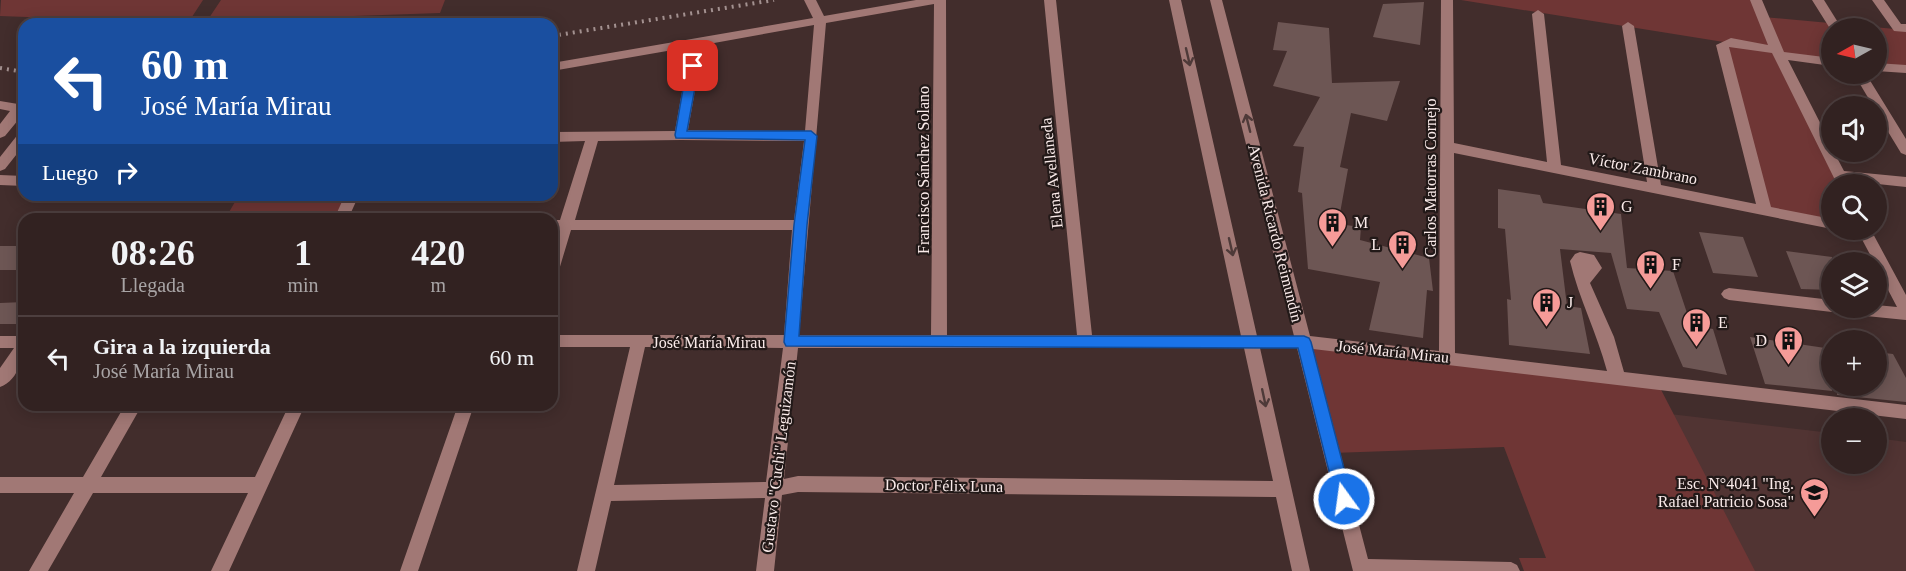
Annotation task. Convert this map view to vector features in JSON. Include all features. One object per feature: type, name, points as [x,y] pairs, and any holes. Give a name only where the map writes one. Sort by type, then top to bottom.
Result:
[{"type":"street","points":[[810,0],[820,21]]},
{"type":"street","points":[[558,67],[939,0]]},
{"type":"street","name":"Francisco Sánchez Solano","points":[[939,0],[939,341]]},
{"type":"street","name":"Elena Avellaneda","points":[[1050,0],[1085,342]]},
{"type":"street","points":[[1175,0],[1301,571]]},
{"type":"street","name":"Avenida Ricardo Reimundín","points":[[1216,0],[1361,569]]},
{"type":"street","name":"Carlos Matorras Cornejo","points":[[1447,0],[1447,357]]},
{"type":"street","points":[[1756,0],[1778,53],[1839,174]]},
{"type":"street","points":[[1818,0],[1829,18]]},
{"type":"street","points":[[1878,0],[1902,28]]},
{"type":"street","points":[[1538,14],[1555,169]]},
{"type":"street","name":"Gustavo \"Cuchi\" Leguizamón","points":[[765,571],[791,342],[820,21]]},
{"type":"street","points":[[1628,26],[1655,189]]},
{"type":"street","points":[[1765,210],[1722,45],[1731,42],[1821,60]]},
{"type":"street","points":[[681,135],[697,44]]},
{"type":"street","points":[[1887,68],[1906,69]]},
{"type":"street","points":[[1866,84],[1906,150]]},
{"type":"street","points":[[0,105],[18,108]]},
{"type":"street","points":[[0,133],[18,113]]},
{"type":"street","points":[[558,137],[811,136]]},
{"type":"street","points":[[593,137],[559,225],[800,225]]},
{"type":"street","points":[[0,166],[18,144]]},
{"type":"street","name":"Víctor Zambrano","points":[[1448,147],[1821,222]]},
{"type":"street","points":[[0,180],[18,181]]},
{"type":"street","points":[[1887,181],[1906,182]]},
{"type":"street","points":[[1868,240],[1906,309]]},
{"type":"street","points":[[1582,282],[1606,337],[1617,377]]},
{"type":"street","points":[[1729,294],[1821,305]]},
{"type":"street","points":[[1887,312],[1906,314]]},
{"type":"street","name":"José María Mirau","points":[[558,341],[1304,342],[1906,412]]},
{"type":"street","points":[[586,571],[639,341]]},
{"type":"street","points":[[0,342],[18,342]]},
{"type":"street","points":[[0,380],[18,355]]},
{"type":"street","points":[[38,571],[131,411]]},
{"type":"street","points":[[220,571],[294,411]]},
{"type":"street","points":[[409,571],[464,411]]},
{"type":"street","name":"Doctor Félix Luna","points":[[604,493],[759,491],[798,484],[1283,489]]},
{"type":"street","points":[[0,485],[260,486]]},
{"type":"street","points":[[1361,569],[1511,571]]},
{"type":"shaded area","points":[[1,0],[203,0],[191,18],[54,18],[0,16]]},
{"type":"shaded area","points":[[221,0],[445,0],[440,13],[294,18],[209,18]]},
{"type":"shaded area","points":[[1461,0],[1756,0],[1763,17],[1821,22],[1821,59],[1780,55],[1821,140],[1821,162],[1831,162],[1837,174],[1821,174],[1821,222],[1765,210],[1722,45],[1730,43]]},
{"type":"shaded area","points":[[1887,28],[1906,30],[1906,68],[1887,66]]},
{"type":"shaded area","points":[[236,201],[344,201],[339,213],[228,213]]},
{"type":"shaded area","points":[[1304,342],[1657,382],[1755,571],[1524,571],[1519,558],[1546,558],[1504,447],[1332,453]]},
{"type":"shaded area","name":"Esc. N°4041 \"Ing. Rafael Patricio Sosa\"","points":[[1670,414],[1821,432],[1821,474],[1887,474],[1887,439],[1906,442],[1906,571],[1753,571]]},
{"type":"building","points":[[1424,2],[1420,45],[1373,37],[1383,4]]},
{"type":"building","points":[[1278,22],[1329,28],[1332,83],[1400,81],[1387,121],[1351,113],[1340,167],[1348,169],[1338,224],[1361,227],[1360,240],[1429,258],[1433,291],[1427,290],[1423,338],[1369,330],[1380,282],[1308,269],[1302,193],[1298,192],[1304,147],[1293,146],[1320,97],[1273,86],[1287,51],[1273,50]]},
{"type":"building","points":[[1498,189],[1540,195],[1543,203],[1621,214],[1627,268],[1673,271],[1691,325],[1713,329],[1727,375],[1683,367],[1659,312],[1627,309],[1611,253],[1560,249],[1567,306],[1581,308],[1590,354],[1509,345],[1507,299],[1511,300],[1505,229],[1498,228]]},
{"type":"building","points":[[1699,232],[1743,237],[1758,277],[1713,273]]},
{"type":"building","points":[[0,246],[18,246],[18,270],[0,270]]},
{"type":"building","points":[[1786,251],[1821,256],[1821,290],[1801,289]]},
{"type":"building","points":[[18,302],[18,324],[0,324],[0,303]]},
{"type":"building","name":"D","points":[[1750,337],[1821,347],[1821,390],[1765,384]]},
{"type":"building","points":[[1887,353],[1893,354],[1906,378],[1906,402],[1847,396],[1887,396]]},
{"type":"railway","points":[[558,35],[774,0]]},
{"type":"railway","points":[[0,68],[18,71]]},
{"type":"place","name":"G","points":[[1600,232]]},
{"type":"place","name":"M","points":[[1333,248]]},
{"type":"place","name":"L","points":[[1402,270]]},
{"type":"place","name":"F","points":[[1651,290]]},
{"type":"place","name":"J","points":[[1546,328]]},
{"type":"place","name":"E","points":[[1697,348]]},
{"type":"place","name":"D","points":[[1788,366]]},
{"type":"place","name":"Esc. N°4041 \"Ing. Rafael Patricio Sosa\"","points":[[1815,518]]},
{"type":"route","points":[[693,66],[681,135],[811,136],[800,225],[791,342],[1304,342],[1344,499]]}]
